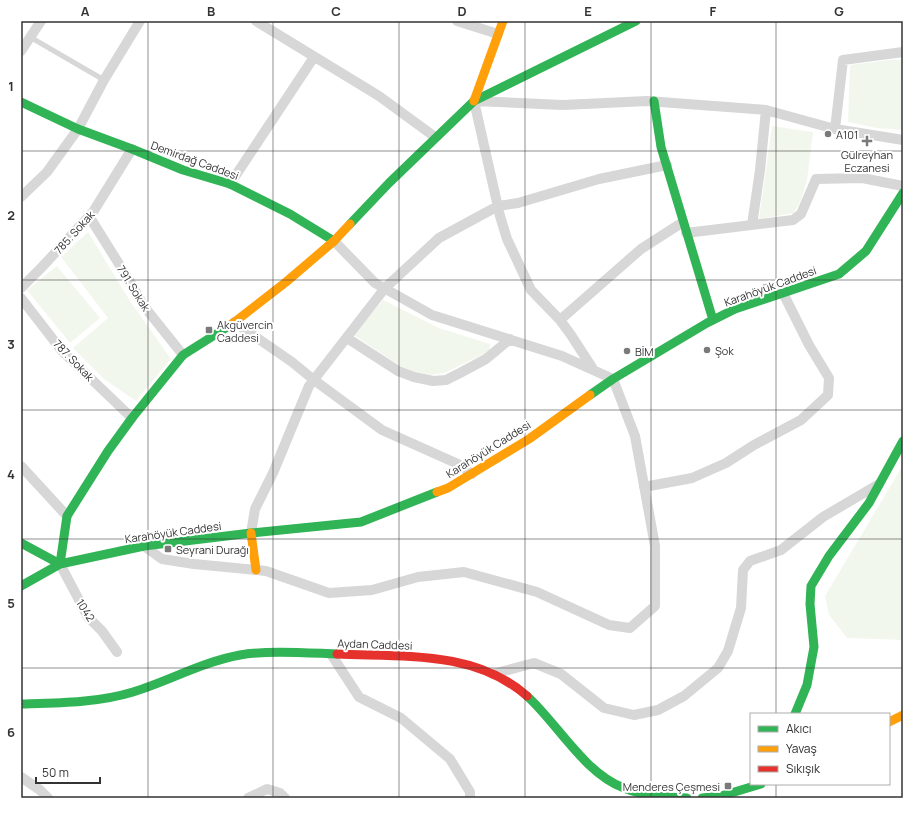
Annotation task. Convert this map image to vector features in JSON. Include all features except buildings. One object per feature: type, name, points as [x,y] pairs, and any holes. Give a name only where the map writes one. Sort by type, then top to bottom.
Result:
[{"type":"street","points":[[21,197],[47,172],[78,129],[104,80],[140,21]]},
{"type":"street","points":[[256,21],[379,96],[435,138]]},
{"type":"street","points":[[457,21],[498,34]]},
{"type":"street","points":[[503,21],[474,101],[498,206],[507,239],[531,290],[560,320],[593,369]]},
{"type":"street","points":[[21,544],[60,564],[67,516],[108,451],[132,418],[183,356],[234,322],[286,282],[334,241],[389,183],[474,101],[636,21]]},
{"type":"street","points":[[21,51],[37,23]]},
{"type":"street","points":[[835,129],[843,60],[903,52]]},
{"type":"street","points":[[230,184],[314,57]]},
{"type":"street","points":[[474,101],[564,105],[654,101],[766,110],[835,129],[903,140]]},
{"type":"street","points":[[654,101],[661,147],[713,320]]},
{"type":"street","name":"Demirdağ Caddesi","points":[[21,102],[78,129],[183,170],[230,184],[290,214],[334,241]]},
{"type":"street","points":[[752,225],[760,170],[766,110]]},
{"type":"street","name":"785. Sokak","points":[[21,288],[93,212],[132,149]]},
{"type":"street","points":[[256,570],[251,533],[255,509],[273,473],[309,386],[386,288],[439,238],[498,206],[518,203],[599,179],[667,165]]},
{"type":"street","points":[[686,233],[793,220],[801,214],[816,179],[862,178],[903,186]]},
{"type":"street","name":"Karahöyük Caddesi","points":[[21,586],[60,564],[144,546],[361,522],[448,488],[529,439],[613,379],[713,320],[735,309],[839,274],[866,251],[903,193]]},
{"type":"street","name":"791. Sokak","points":[[89,216],[143,305],[183,356]]},
{"type":"street","points":[[560,320],[641,249],[684,222]]},
{"type":"street","points":[[144,546],[162,559],[194,564],[266,571],[329,592],[372,590],[418,577],[464,572],[537,592],[609,625],[630,628],[655,606],[655,546],[635,436],[613,379],[562,356],[432,315],[375,282],[334,241]]},
{"type":"street","points":[[644,487],[692,478],[726,463],[754,445],[801,420],[828,395],[829,378],[809,345],[783,293]]},
{"type":"street","name":"787. Sokak","points":[[21,298],[62,351],[132,418]]},
{"type":"street","points":[[234,322],[292,362],[382,430],[458,464],[472,474]]},
{"type":"street","points":[[347,338],[398,371],[414,377],[432,381],[446,380],[460,373],[486,358],[510,339]]},
{"type":"street","points":[[795,713],[807,685],[814,647],[810,604],[811,586],[829,556],[869,503],[903,441]]},
{"type":"street","points":[[21,466],[67,516]]},
{"type":"street","points":[[493,674],[534,663],[561,674],[604,708],[634,715],[658,710],[684,696],[718,668],[728,651],[739,616],[741,608],[743,570],[750,561],[780,550],[823,517],[879,484]]},
{"type":"street","name":"1042","points":[[60,564],[88,617],[102,631],[117,652]]},
{"type":"street","name":"Aydan Caddesi","points":[[21,704],[84,702],[108,698],[151,686],[206,664],[239,655],[260,653],[331,654],[436,658],[468,665],[510,682],[535,704],[567,741],[604,778],[622,788],[635,792],[665,797],[687,798]]},
{"type":"street","points":[[331,654],[359,697],[401,718],[450,759],[470,792],[470,798]]},
{"type":"street","points":[[890,722],[903,715]]},
{"type":"street","points":[[21,777],[40,794],[48,798]]},
{"type":"street","points":[[702,798],[711,798],[758,785]]},
{"type":"street","points":[[248,798],[268,789],[280,793],[285,798]]},
{"type":"lane","points":[[30,37],[104,80]]},
{"type":"shaded area","points":[[889,60],[903,60],[903,130],[876,128],[848,122],[850,65]]},
{"type":"shaded area","points":[[772,126],[813,132],[807,180],[801,200],[794,213],[759,219]]},
{"type":"shaded area","points":[[88,232],[130,301],[171,359],[136,401],[104,379],[73,348],[108,318],[61,257]]},
{"type":"shaded area","points":[[57,266],[100,318],[70,343],[27,290]]},
{"type":"shaded area","points":[[383,300],[439,328],[490,344],[490,351],[444,373],[430,375],[400,366],[354,335]]},
{"type":"shaded area","points":[[903,465],[903,640],[847,638],[829,615],[825,596]]},
{"type":"traffic: fast","points":[[350,224],[389,183],[474,101],[636,21]]},
{"type":"traffic: fast","points":[[654,101],[661,147],[713,320]]},
{"type":"traffic: fast","points":[[21,102],[78,129],[183,170],[230,184],[290,214],[334,241]]},
{"type":"traffic: fast","points":[[590,395],[613,379],[707,323],[735,309],[839,274],[866,251],[903,193]]},
{"type":"traffic: fast","points":[[21,543],[60,564],[67,516],[108,451],[132,418],[183,355],[232,324]]},
{"type":"traffic: fast","points":[[795,713],[807,685],[814,647],[810,604],[811,586],[829,556],[869,503],[903,441]]},
{"type":"traffic: fast","points":[[21,586],[60,564],[144,546],[361,522],[437,492]]},
{"type":"traffic: fast","points":[[21,704],[77,702],[119,696],[146,688],[212,662],[251,653],[275,652],[337,654]]},
{"type":"traffic: fast","points":[[527,696],[584,760],[610,781],[639,793],[663,797],[687,798]]},
{"type":"traffic: fast","points":[[702,798],[721,796],[758,785]]},
{"type":"traffic: slow","points":[[474,101],[503,21]]},
{"type":"traffic: slow","points":[[232,324],[286,282],[334,241],[350,224]]},
{"type":"traffic: slow","points":[[437,492],[448,488],[529,439],[590,395]]},
{"type":"traffic: slow","points":[[251,533],[256,570]]},
{"type":"traffic: slow","points":[[890,722],[903,715]]},
{"type":"traffic: jam","points":[[337,654],[412,656],[461,663],[485,670],[507,681],[527,696]]},
{"type":"place","name":"A101","points":[[828,134]]},
{"type":"place","name":"Gülreyhan Eczanesi","points":[[867,141]]},
{"type":"place","name":"Akgüvercin Caddesi","points":[[209,330]]},
{"type":"place","name":"Şok","points":[[707,350]]},
{"type":"place","name":"BİM","points":[[627,351]]},
{"type":"place","name":"Seyrani Durağı","points":[[168,549]]},
{"type":"place","name":"Menderes Çeşmesi","points":[[728,786]]}]
